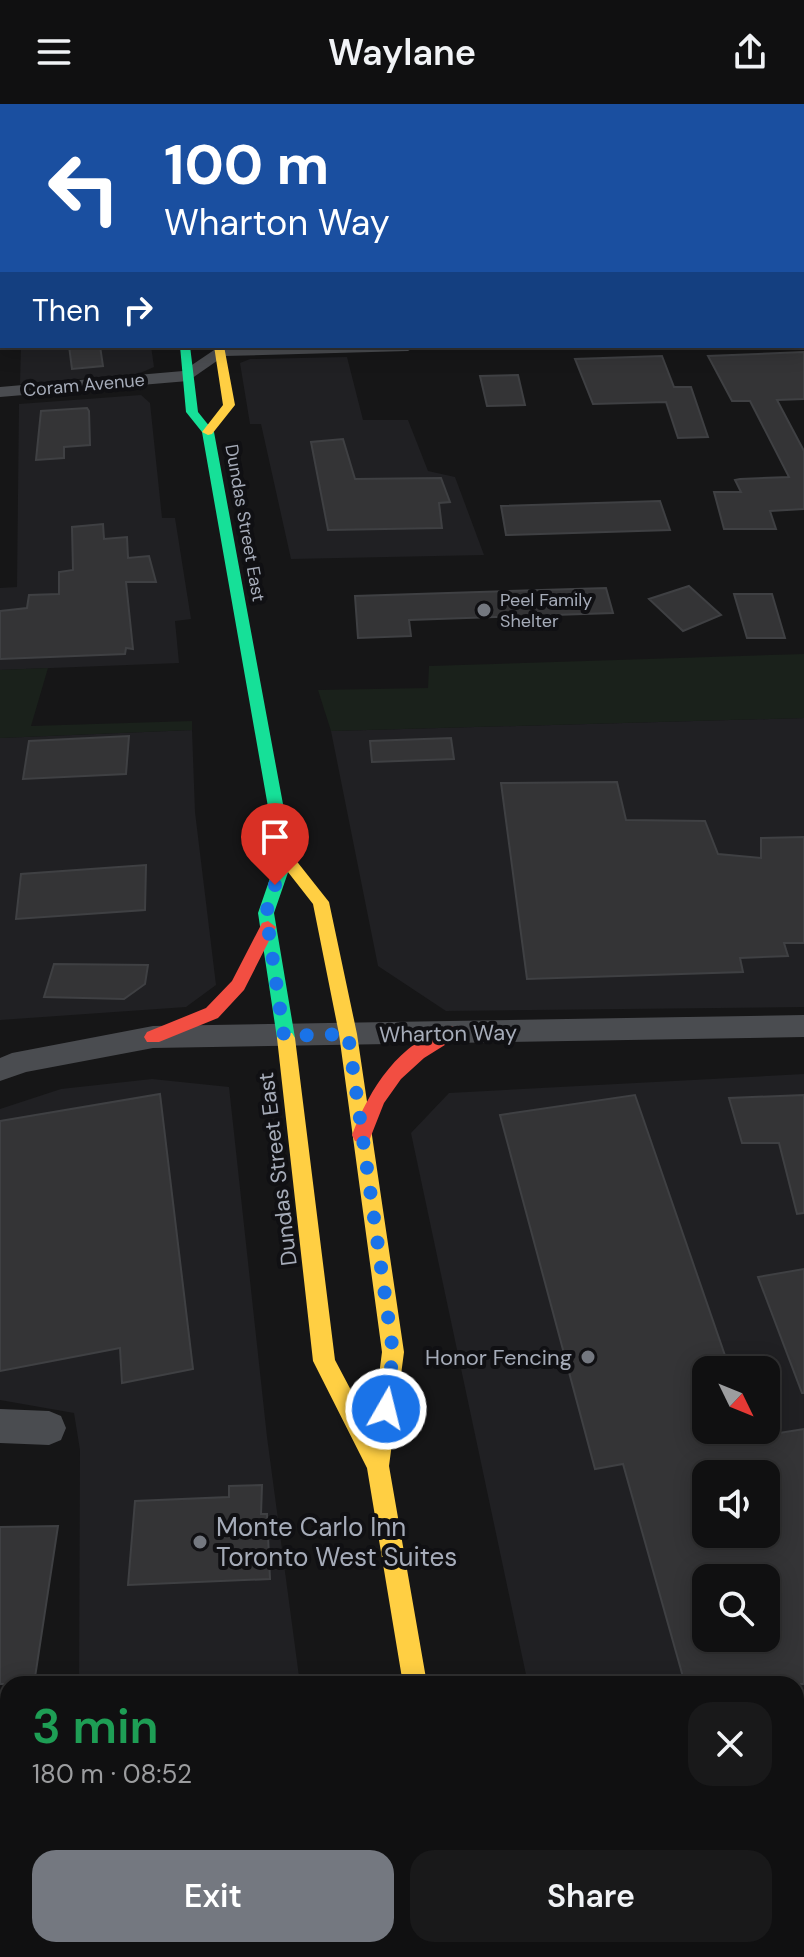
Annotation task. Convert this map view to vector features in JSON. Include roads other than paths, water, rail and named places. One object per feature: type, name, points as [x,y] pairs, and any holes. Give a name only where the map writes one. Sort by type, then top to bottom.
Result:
[{"type":"main road","name":"Dundas Street East","points":[[185,348],[192,412],[208,432],[285,858],[321,902],[348,1034],[393,1352],[378,1466],[414,1676]]},
{"type":"main road","name":"Dundas Street East","points":[[208,432],[229,405],[220,348]]},
{"type":"main road","name":"Dundas Street East","points":[[285,858],[266,913],[292,1075],[324,1361],[378,1466]]},
{"type":"main road","points":[[153,1037],[212,1013],[238,985],[268,927]]},
{"type":"main road","points":[[362,1135],[373,1101],[392,1070],[418,1048],[450,1033]]},
{"type":"street","points":[[188,376],[220,348]]},
{"type":"street","name":"Coram Avenue","points":[[0,392],[188,376]]},
{"type":"street","name":"Wharton Way","points":[[0,1070],[22,1061],[153,1037],[804,1026]]},
{"type":"street","points":[[0,1426],[49,1428]]},
{"type":"place","name":"Peel Family Shelter","points":[[484,610]]},
{"type":"place","name":"Honor Fencing","points":[[588,1357]]},
{"type":"place","name":"Monte Carlo Inn Toronto West Suites","points":[[200,1542]]}]
